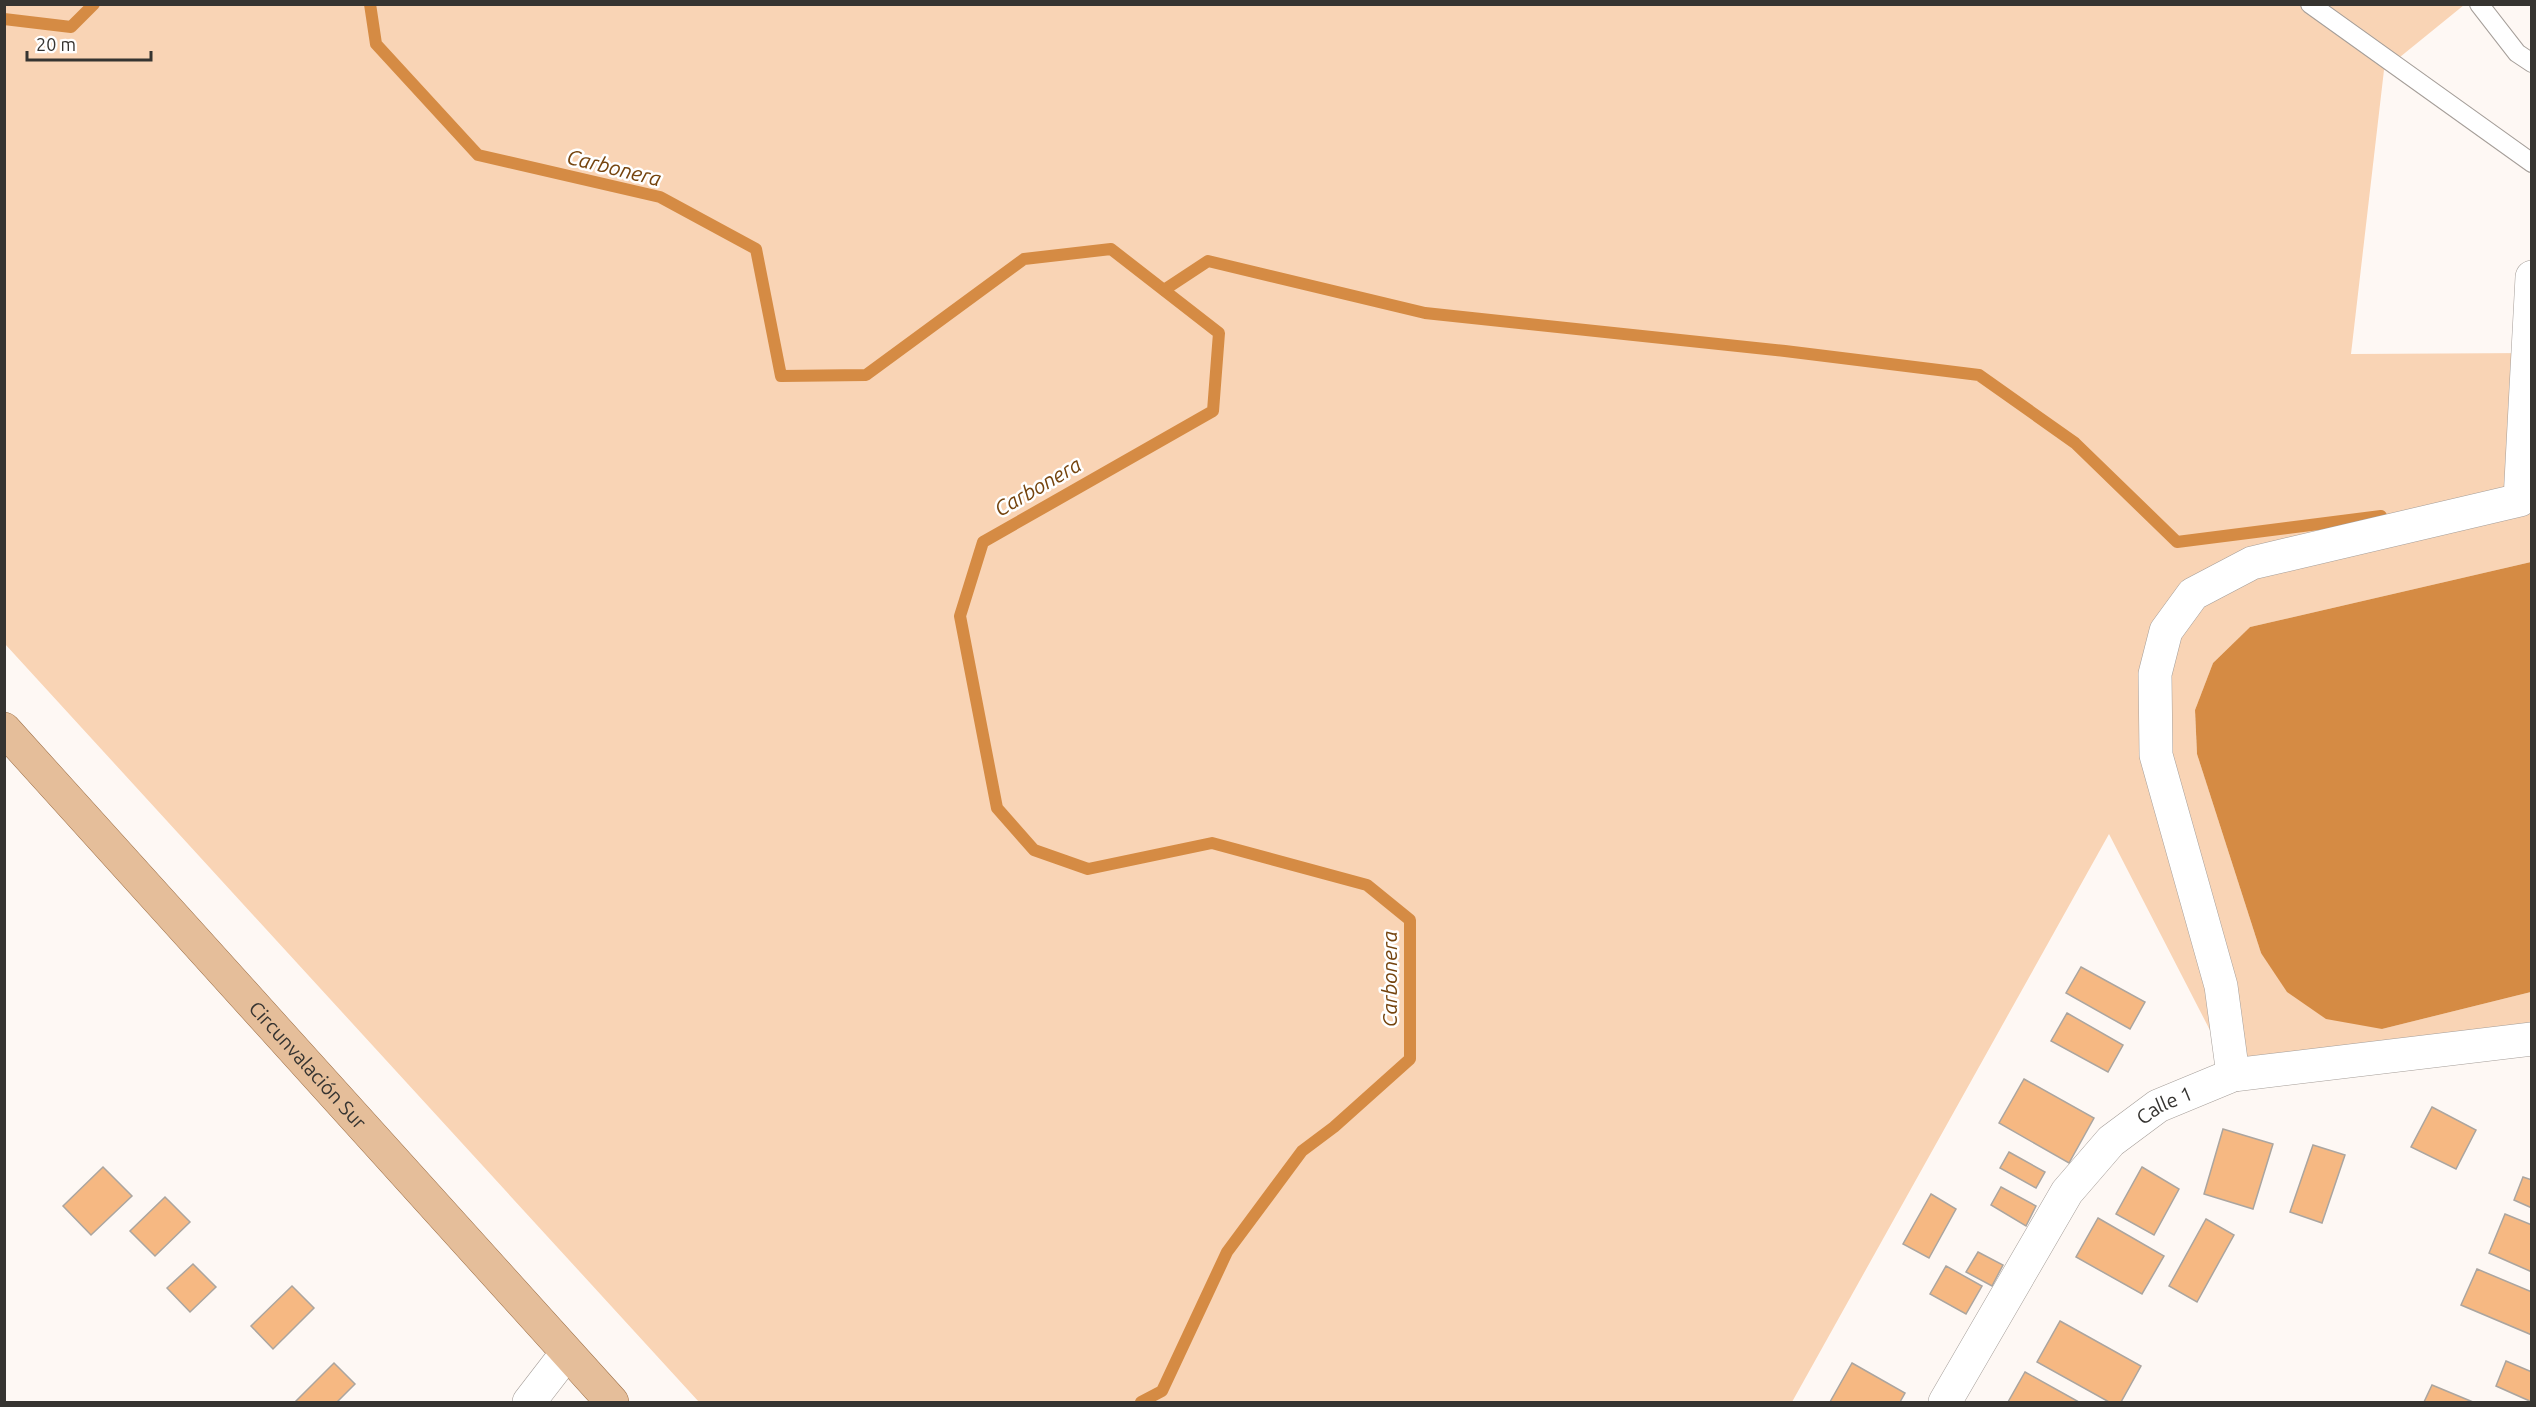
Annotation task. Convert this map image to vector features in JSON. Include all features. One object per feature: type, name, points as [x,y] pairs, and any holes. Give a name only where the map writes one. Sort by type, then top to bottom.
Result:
[{"type":"main road","name":"Circunvalación Sur","points":[[4,729],[566,1354],[612,1402]]},
{"type":"street","points":[[2233,1075],[2221,986],[2156,754],[2155,674],[2166,631],[2193,594],[2252,563],[2520,500],[2532,276]]},
{"type":"street","name":"Calle 1","points":[[1945,1402],[2067,1192],[2111,1141],[2158,1106],[2233,1075],[2532,1039]]},
{"type":"street","points":[[530,1402],[566,1354]]},
{"type":"lane","points":[[2310,4],[2532,163]]},
{"type":"lane","points":[[2479,4],[2517,53],[2532,63]]},
{"type":"shaded area","points":[[5,5],[2464,5],[2384,70],[2351,354],[2531,353],[2531,562],[2250,627],[2213,663],[2195,710],[2197,754],[2261,953],[2382,1029],[2531,992],[2531,1038],[2233,1075],[2109,834],[1792,1402],[699,1402],[5,644]]},
{"type":"shaded area","points":[[2531,562],[2531,992],[2382,1029],[2326,1019],[2287,992],[2261,953],[2197,754],[2195,710],[2213,663],[2250,627]]},
{"type":"building","points":[[2081,967],[2145,1002],[2130,1029],[2066,993]]},
{"type":"building","points":[[2067,1013],[2123,1045],[2108,1072],[2051,1041]]},
{"type":"building","points":[[2024,1079],[2094,1118],[2069,1163],[1999,1123]]},
{"type":"building","points":[[2432,1107],[2476,1130],[2456,1169],[2411,1147]]},
{"type":"building","points":[[2223,1129],[2273,1144],[2253,1209],[2204,1194]]},
{"type":"building","points":[[2313,1145],[2345,1155],[2322,1223],[2290,1212]]},
{"type":"building","points":[[2009,1152],[2045,1172],[2036,1188],[2000,1168]]},
{"type":"building","points":[[103,1167],[132,1196],[91,1235],[63,1206]]},
{"type":"building","points":[[2142,1167],[2179,1189],[2154,1235],[2116,1214]]},
{"type":"building","points":[[2523,1177],[2532,1180],[2532,1208],[2514,1200]]},
{"type":"building","points":[[2001,1187],[2036,1206],[2026,1226],[1991,1205]]},
{"type":"building","points":[[1931,1194],[1956,1209],[1929,1258],[1903,1244]]},
{"type":"building","points":[[165,1197],[190,1222],[155,1256],[130,1231]]},
{"type":"building","points":[[2505,1214],[2532,1225],[2532,1272],[2489,1253]]},
{"type":"building","points":[[2098,1218],[2164,1256],[2142,1294],[2076,1257]]},
{"type":"building","points":[[2206,1219],[2234,1235],[2197,1302],[2169,1286]]},
{"type":"building","points":[[1978,1252],[2003,1265],[1992,1286],[1966,1272]]},
{"type":"building","points":[[193,1264],[216,1287],[190,1312],[167,1288]]},
{"type":"building","points":[[1946,1266],[1982,1286],[1966,1314],[1930,1294]]},
{"type":"building","points":[[2477,1269],[2532,1292],[2532,1335],[2461,1305]]},
{"type":"building","points":[[292,1286],[314,1308],[273,1349],[251,1326]]},
{"type":"building","points":[[2060,1321],[2141,1366],[2121,1402],[2109,1402],[2037,1362]]},
{"type":"building","points":[[2506,1361],[2532,1372],[2532,1402],[2496,1386]]},
{"type":"building","points":[[334,1363],[355,1384],[337,1402],[295,1402]]},
{"type":"building","points":[[1852,1363],[1905,1393],[1900,1402],[1830,1402]]},
{"type":"building","points":[[2025,1372],[2079,1402],[2008,1402]]},
{"type":"building","points":[[2432,1385],[2473,1402],[2424,1402]]},
{"type":"waterway","name":"Carbonera","points":[[4,19],[71,27],[94,4]]},
{"type":"waterway","name":"Carbonera","points":[[370,4],[376,44],[478,155],[660,197],[756,249],[781,376],[866,375],[1024,259],[1111,249],[1219,333],[1213,411],[983,542],[960,616],[997,808],[1034,850],[1088,869],[1212,843],[1367,885],[1410,920],[1410,1059],[1334,1127],[1302,1151],[1227,1252],[1162,1391],[1141,1402]]},
{"type":"waterway","points":[[1164,290],[1208,261],[1425,313],[1785,351],[1979,375],[2075,443],[2177,542],[2381,516]]}]
